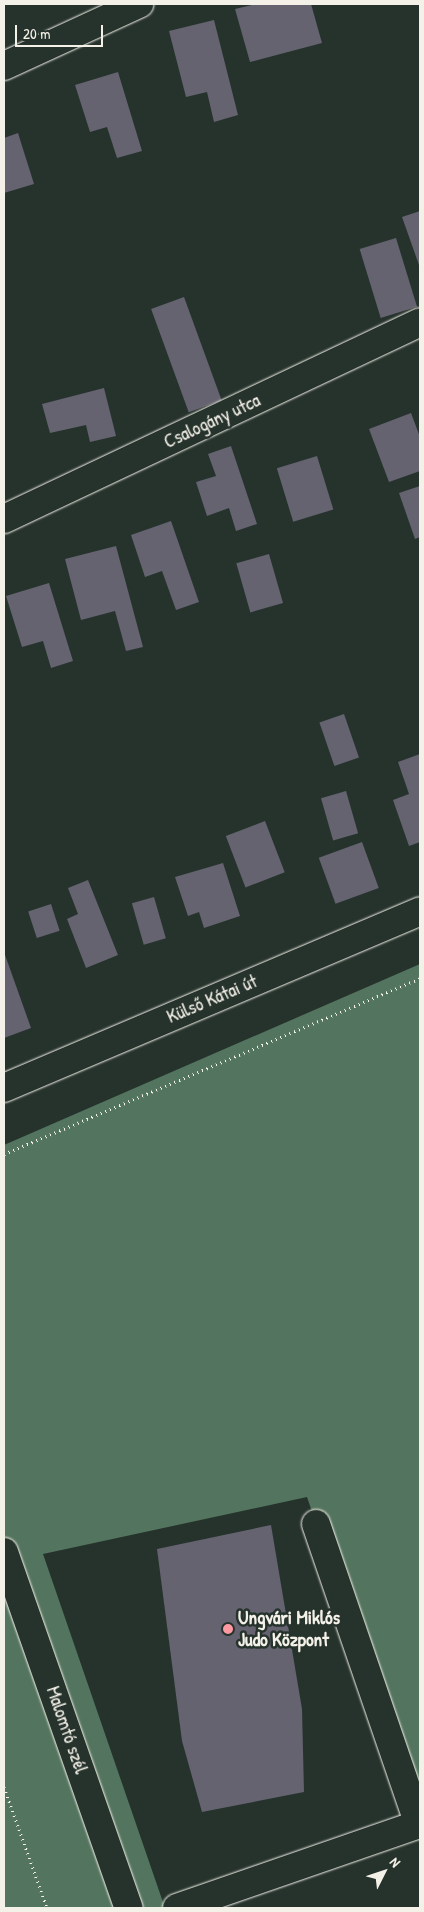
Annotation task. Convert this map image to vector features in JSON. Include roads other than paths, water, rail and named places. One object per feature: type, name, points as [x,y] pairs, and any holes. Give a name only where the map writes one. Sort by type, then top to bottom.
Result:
[{"type":"street","points":[[4,66],[139,4]]},
{"type":"street","name":"Csalogány utca","points":[[4,520],[420,322]]},
{"type":"street","name":"Külső Kátai út","points":[[4,1088],[420,911]]},
{"type":"street","points":[[177,1908],[420,1825],[316,1524]]},
{"type":"street","name":"Malomtó szél","points":[[4,1552],[129,1908]]},
{"type":"place","name":"Ungvári Miklós Judo Központ","points":[[228,1629]]}]
